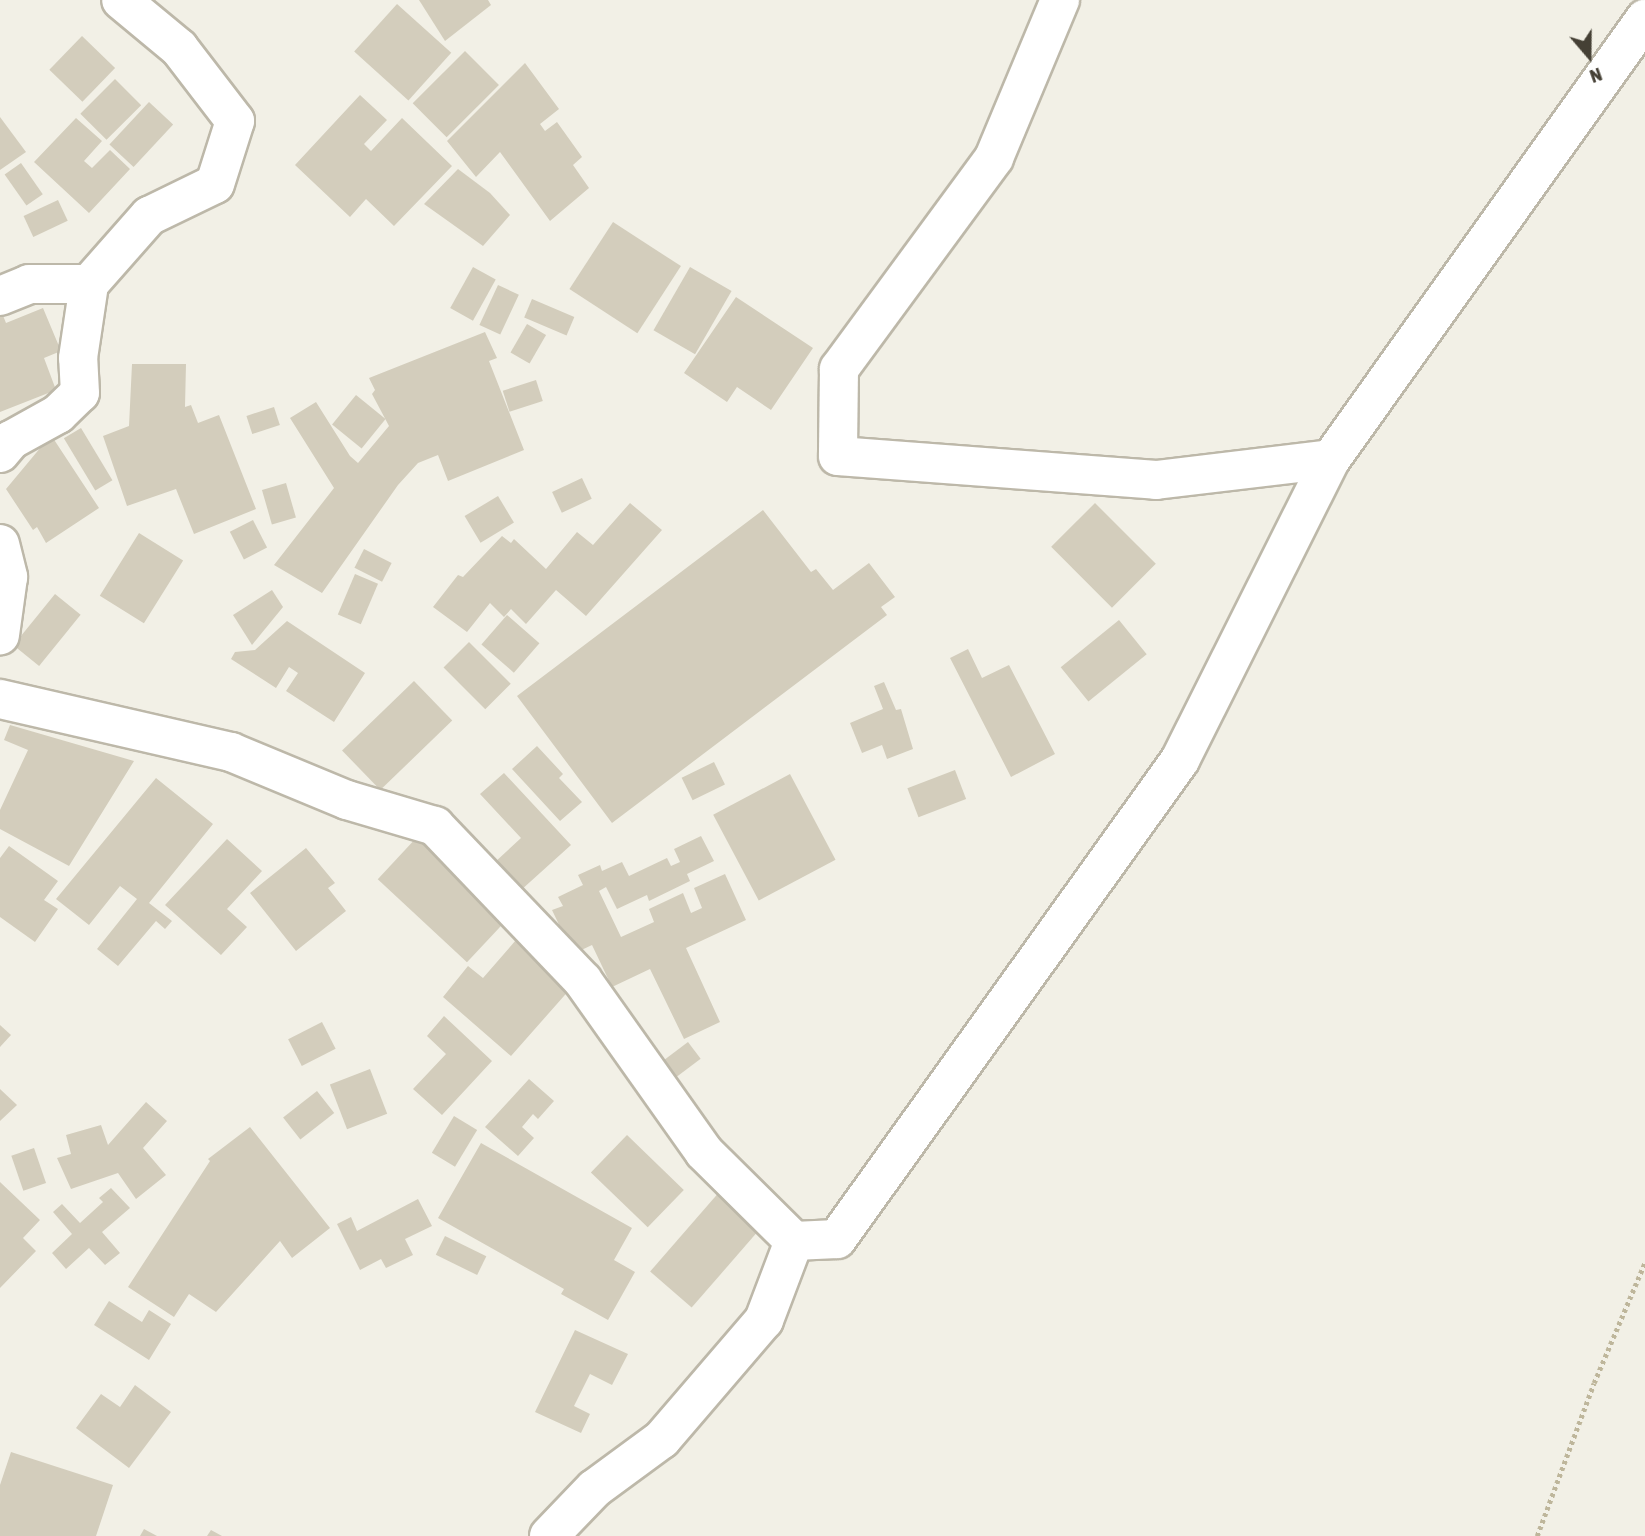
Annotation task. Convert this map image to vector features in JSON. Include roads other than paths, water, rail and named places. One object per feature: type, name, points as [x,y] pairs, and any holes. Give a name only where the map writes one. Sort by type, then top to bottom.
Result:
[{"type":"street","points":[[0,453],[11,440],[58,414],[80,393],[78,358],[89,284],[149,216],[215,184],[235,121],[179,48],[121,0]]},
{"type":"street","points":[[1060,0],[994,159],[839,369],[838,456],[1156,480],[1331,459]]},
{"type":"street","points":[[0,699],[230,752],[347,800],[435,827],[583,981],[704,1152],[794,1241],[837,1239],[1180,760],[1331,459],[1645,19]]},
{"type":"street","points":[[0,296],[29,284],[89,284]]},
{"type":"street","points":[[0,544],[8,577],[0,635]]},
{"type":"street","points":[[549,1536],[594,1489],[662,1439],[764,1320],[794,1241]]}]
